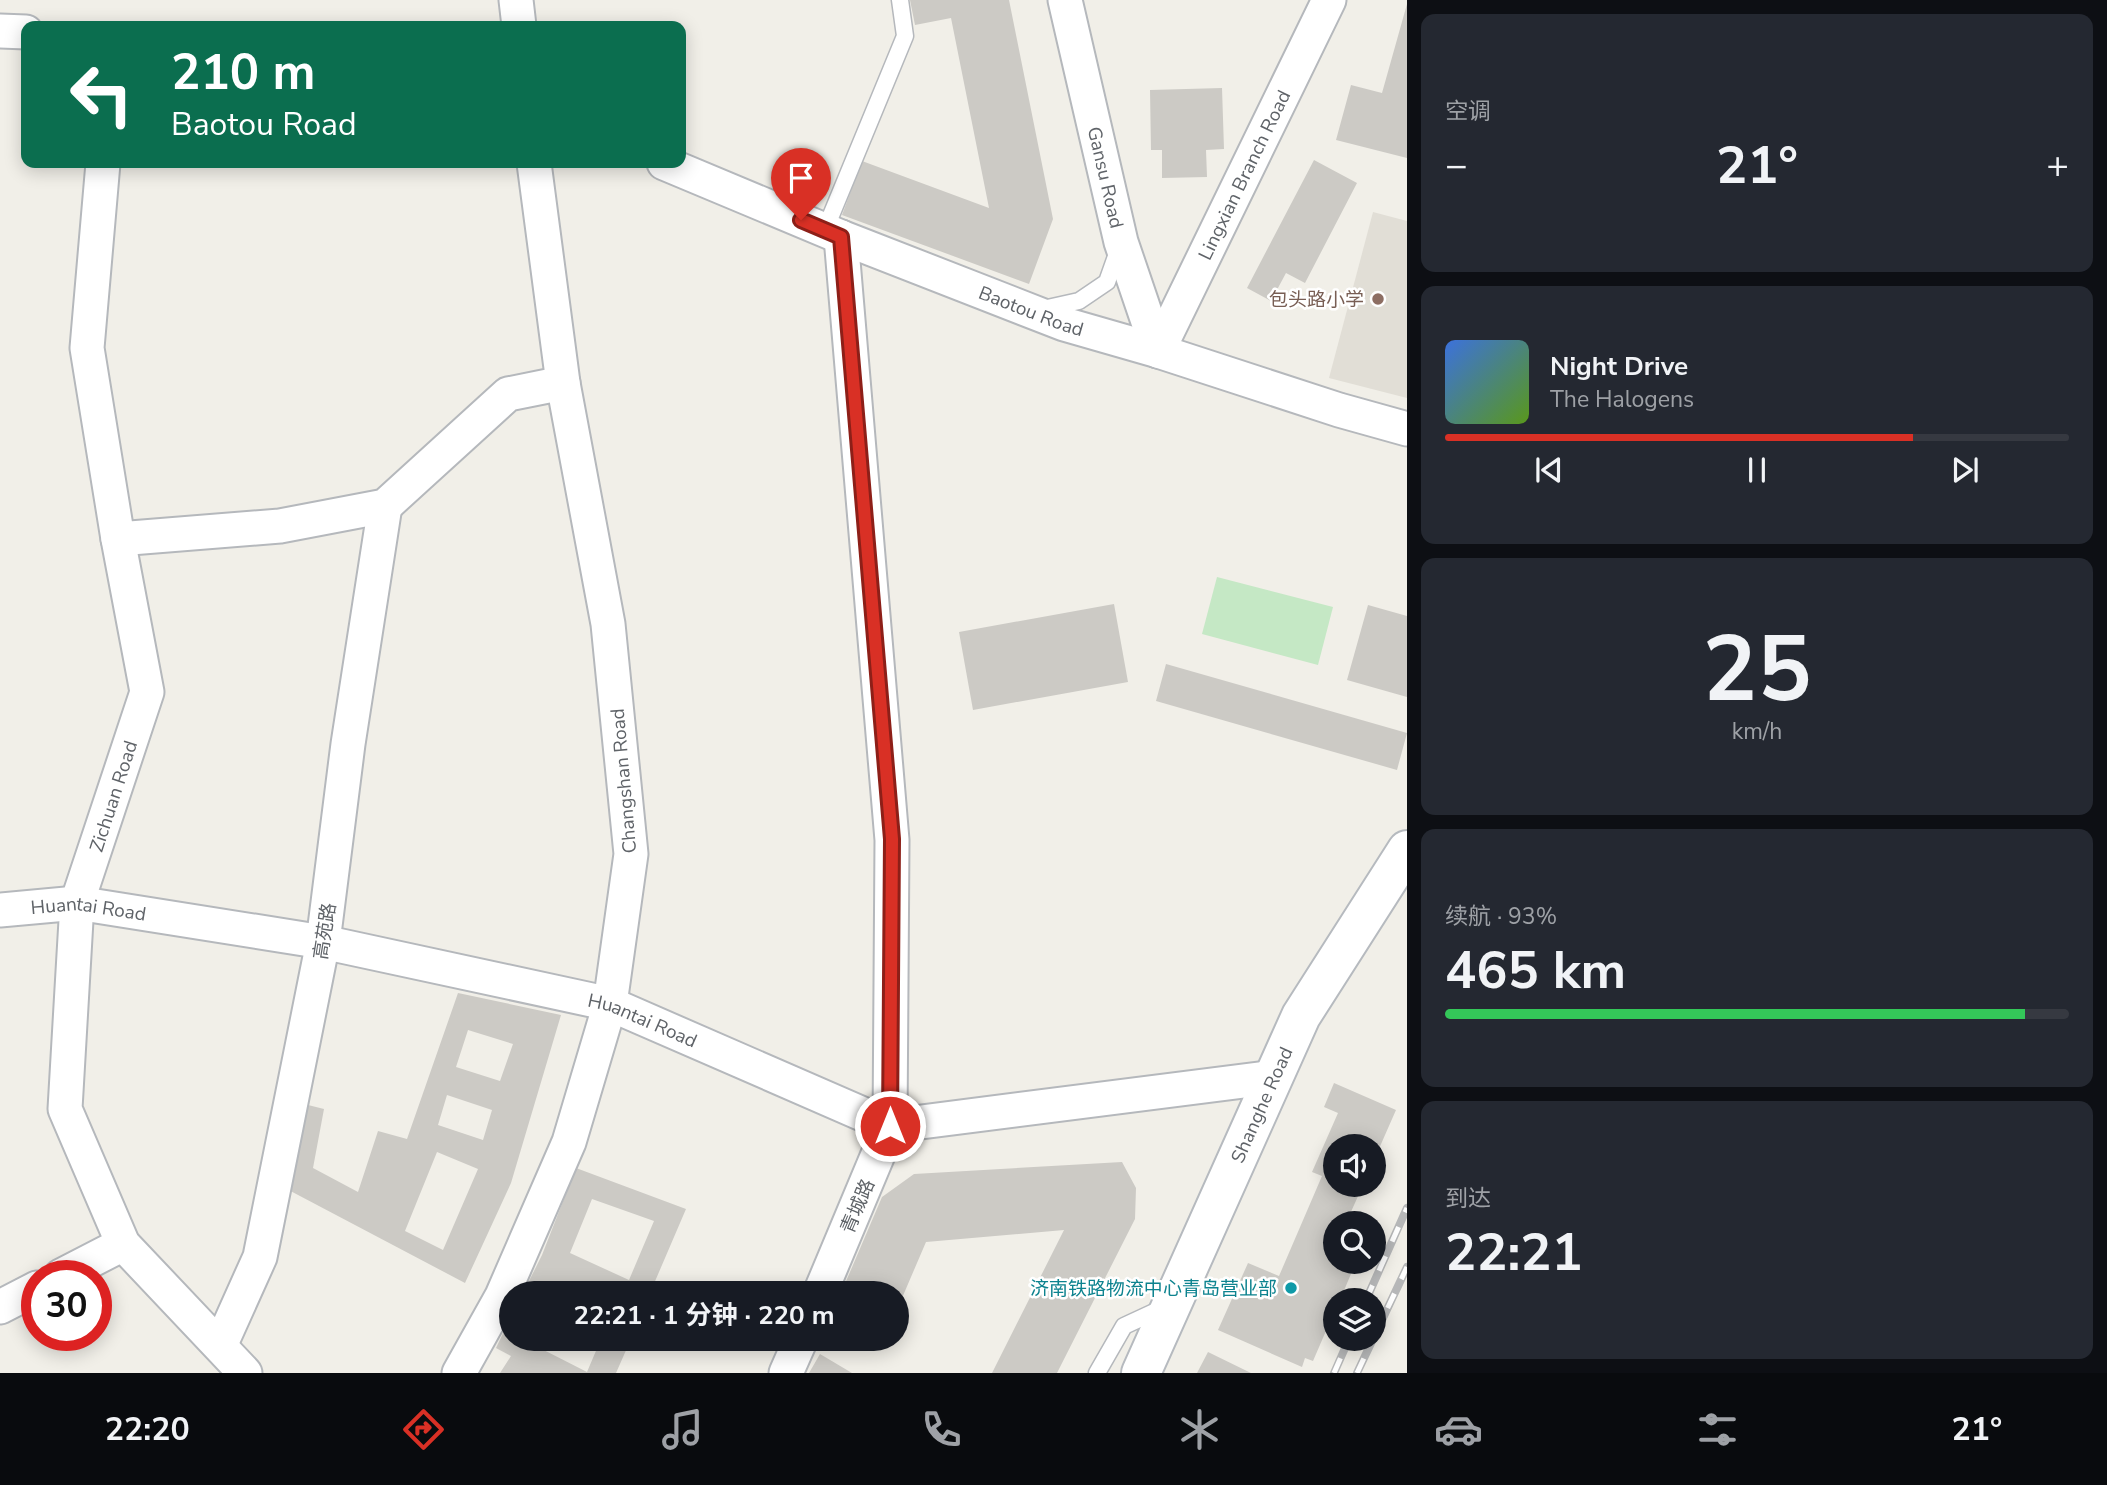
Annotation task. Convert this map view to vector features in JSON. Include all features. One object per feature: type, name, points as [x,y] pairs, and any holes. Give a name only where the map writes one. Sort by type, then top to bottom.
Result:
[{"type":"street","points":[[516,0],[518,21]]},
{"type":"street","name":"Gansu Road","points":[[1065,0],[1121,243],[1158,351]]},
{"type":"street","name":"Lingxian Branch Road","points":[[1158,351],[1329,0]]},
{"type":"street","points":[[0,31],[21,32]]},
{"type":"street","name":"Zichuan Road","points":[[103,168],[87,348],[118,539],[147,692],[77,903],[65,1109],[123,1244],[246,1373]]},
{"type":"street","name":"Changshan Road","points":[[459,1373],[502,1296],[569,1142],[610,1004],[631,853],[608,624],[563,383],[535,168]]},
{"type":"street","name":"Baotou Road","points":[[676,168],[833,234],[1064,324],[1407,429]]},
{"type":"street","name":"青城路","points":[[825,1281],[890,1126],[892,839],[833,234]]},
{"type":"street","points":[[118,539],[280,526],[385,506],[508,394],[563,383]]},
{"type":"street","name":"高苑路","points":[[220,1346],[260,1257],[323,942],[348,744],[385,506]]},
{"type":"street","name":"Shanghe Road","points":[[1141,1373],[1301,1016],[1407,850]]},
{"type":"street","name":"Huantai Road","points":[[0,910],[77,903],[323,942],[610,1004],[890,1126]]},
{"type":"street","points":[[890,1126],[1275,1077]]},
{"type":"street","points":[[92,1260],[123,1244]]},
{"type":"street","points":[[0,1307],[21,1296]]},
{"type":"street","points":[[786,1373],[796,1351]]},
{"type":"lane","points":[[833,234],[905,36],[900,0]]},
{"type":"lane","points":[[1032,312],[1079,301],[1107,282],[1121,243]]},
{"type":"lane","points":[[1097,1373],[1124,1326],[1173,1303]]},
{"type":"shaded area","name":"包头路小学","points":[[1373,212],[1407,221],[1407,398],[1329,378]]},
{"type":"green space","points":[[1217,577],[1333,607],[1318,665],[1202,634]]},
{"type":"building","points":[[910,0],[1009,0],[1053,219],[1029,284],[842,215],[862,161],[989,208],[951,18],[915,25]]},
{"type":"building","points":[[1407,4],[1407,158],[1336,140],[1351,85],[1382,93]]},
{"type":"building","points":[[1222,88],[1224,149],[1206,150],[1207,177],[1162,178],[1162,150],[1151,150],[1150,90]]},
{"type":"building","points":[[1314,160],[1357,183],[1305,283],[1286,273],[1271,301],[1247,288]]},
{"type":"building","points":[[1114,604],[1128,682],[973,710],[959,632]]},
{"type":"building","points":[[1368,605],[1407,616],[1407,697],[1347,680]]},
{"type":"building","points":[[1166,664],[1407,733],[1397,770],[1156,701]]},
{"type":"building","points":[[458,993],[561,1015],[511,1183],[465,1283],[281,1186],[296,1102],[324,1109],[313,1168],[358,1192],[378,1131],[407,1139]],"holes":[[[468,1030],[513,1044],[500,1081],[456,1067]],[[447,1095],[492,1110],[483,1140],[438,1125]],[[437,1152],[478,1169],[443,1250],[405,1231]]]},
{"type":"building","name":"济南铁路物流中心青岛营业部","points":[[1334,1083],[1396,1110],[1385,1134],[1329,1134],[1338,1113],[1324,1107]]},
{"type":"building","name":"济南铁路物流中心青岛营业部","points":[[1323,1147],[1323,1197],[1358,1197],[1351,1211],[1323,1211],[1323,1274],[1351,1274],[1345,1288],[1323,1288],[1323,1338],[1313,1361],[1305,1358],[1302,1367],[1218,1330],[1248,1263],[1279,1276],[1322,1176],[1312,1172]]},
{"type":"building","points":[[1122,1162],[1136,1188],[1135,1219],[1057,1373],[992,1373],[1064,1230],[926,1242],[909,1282],[846,1281],[882,1197],[914,1174]]},
{"type":"building","points":[[576,1168],[686,1209],[655,1281],[529,1281]],"holes":[[[592,1199],[654,1221],[629,1280],[570,1253]]]},
{"type":"building","points":[[502,1351],[546,1351],[587,1372],[596,1351],[626,1351],[616,1373],[500,1373],[511,1356]]},
{"type":"building","points":[[1208,1352],[1251,1373],[1197,1373]]},
{"type":"building","points":[[820,1354],[852,1373],[809,1373]]},
{"type":"railway","points":[[1371,1288],[1407,1208]]},
{"type":"railway","points":[[1386,1312],[1407,1267]]},
{"type":"railway","points":[[1334,1373],[1344,1351]]},
{"type":"railway","points":[[1357,1373],[1367,1351]]},
{"type":"place","name":"包头路小学","points":[[1378,299]]},
{"type":"place","name":"济南铁路物流中心青岛营业部","points":[[1291,1288]]},
{"type":"route","points":[[801,220],[841,237],[892,839],[890,1126]]}]
